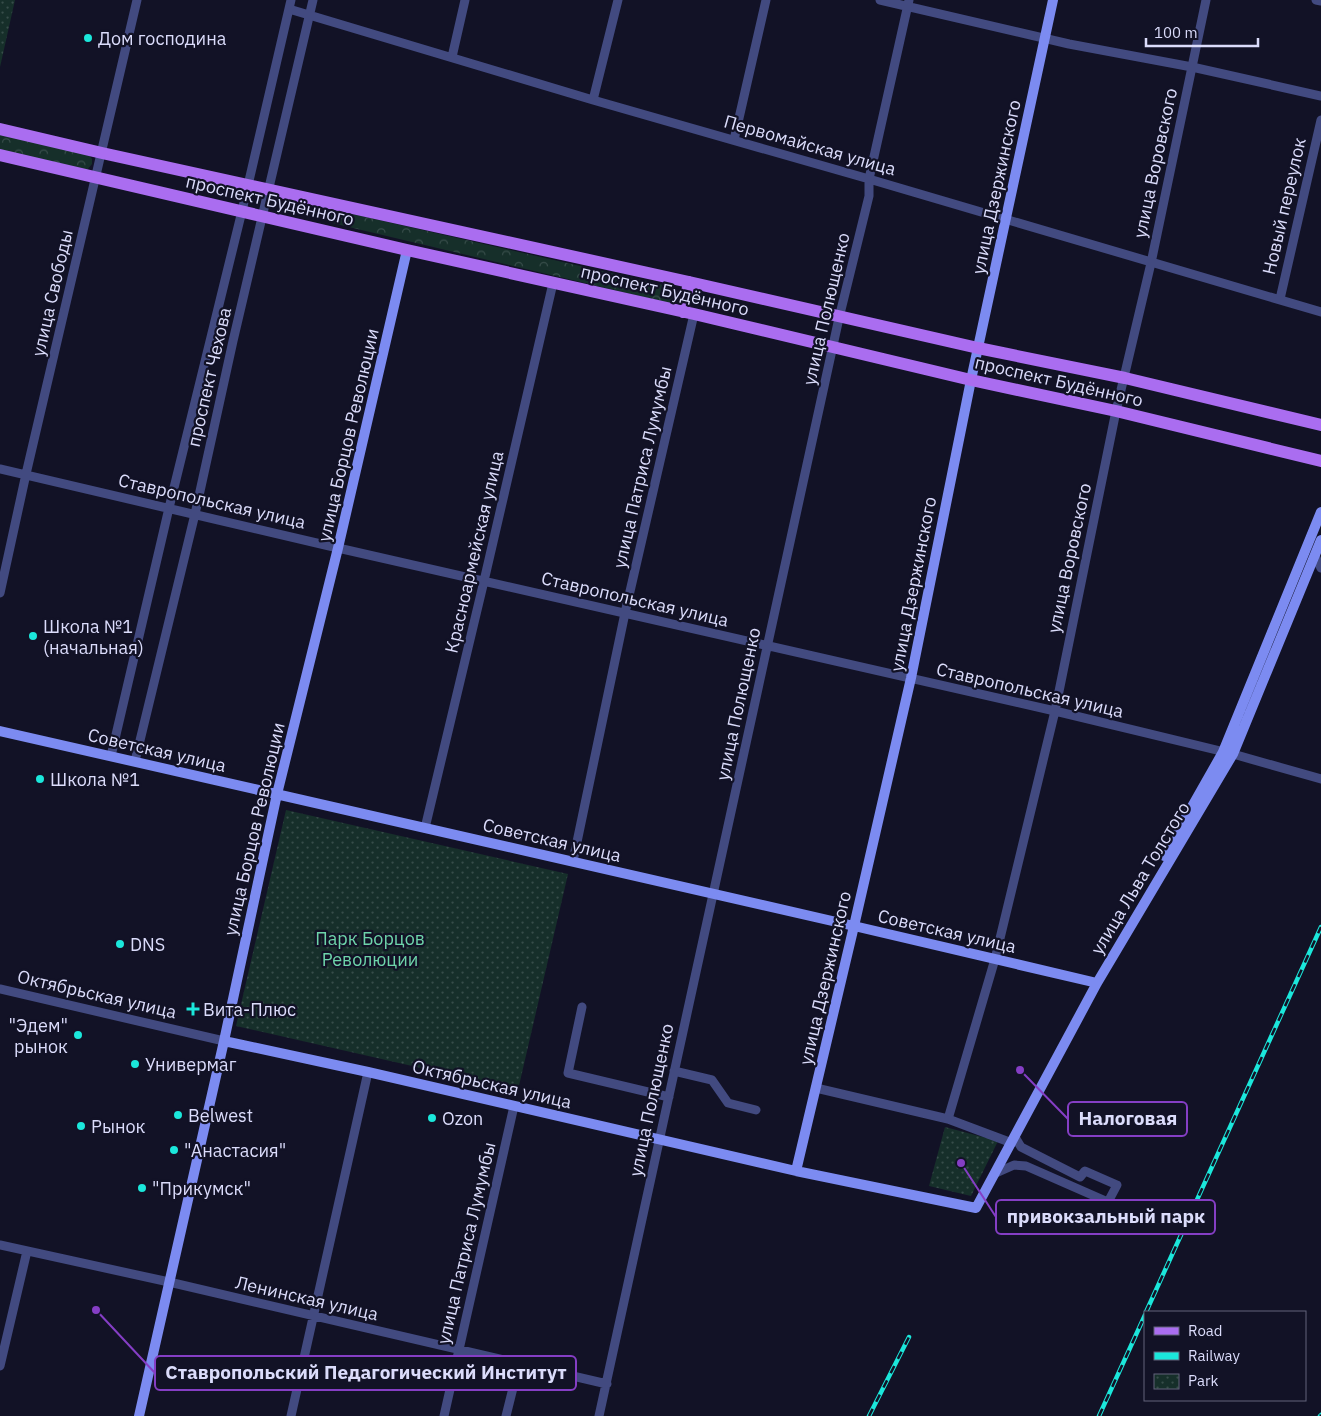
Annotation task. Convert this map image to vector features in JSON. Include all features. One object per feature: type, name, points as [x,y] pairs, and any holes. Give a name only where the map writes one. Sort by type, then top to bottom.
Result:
[{"type":"main road","name":"проспект Будённого","points":[[0,129],[689,282],[839,318],[1125,378],[1321,425]]},
{"type":"main road","name":"проспект Будённого","points":[[0,155],[1321,461]]},
{"type":"main road","points":[[688,313],[689,282]]},
{"type":"street","name":"улица Свободы","points":[[0,593],[137,0]]},
{"type":"street","name":"проспект Чехова","points":[[135,761],[195,514],[313,0]]},
{"type":"street","points":[[452,57],[465,0]]},
{"type":"street","points":[[593,100],[618,0]]},
{"type":"street","points":[[734,140],[766,0]]},
{"type":"street","points":[[880,0],[908,3],[1044,38],[1192,67],[1321,96]]},
{"type":"street","name":"улица Дзержинского","points":[[796,1171],[910,678],[971,380],[1053,0]]},
{"type":"street","name":"улица Воровского","points":[[948,1120],[995,959],[1054,711],[1116,412],[1125,378],[1206,0]]},
{"type":"street","points":[[1316,0],[1321,1]]},
{"type":"street","name":"улица Полющенко","points":[[599,1416],[839,318],[869,196],[869,178],[908,3]]},
{"type":"street","name":"проспект Чехова","points":[[111,756],[168,508],[242,211],[290,5]]},
{"type":"street","name":"Первомайская улица","points":[[290,5],[310,16],[593,100],[869,178],[1321,312]]},
{"type":"street","name":"Новый переулок","points":[[1280,299],[1321,120]]},
{"type":"street","name":"улица Борцов Революции","points":[[139,1416],[224,1040],[277,794],[338,548],[406,250]]},
{"type":"street","name":"Красноармейская улица","points":[[425,828],[553,283]]},
{"type":"street","name":"улица Патриса Лумумбы","points":[[573,862],[688,313]]},
{"type":"street","name":"Ставропольская улица","points":[[0,469],[1054,711],[1228,753],[1321,779]]},
{"type":"street","name":"улица Льва Толстого","points":[[1228,753],[1321,512]]},
{"type":"street","name":"улица Льва Толстого","points":[[976,1208],[1014,1140],[1095,983],[1228,753],[1321,540]]},
{"type":"street","points":[[1315,556],[1321,568]]},
{"type":"street","name":"Советская улица","points":[[0,731],[1095,983]]},
{"type":"street","name":"Октябрьская улица","points":[[0,989],[796,1171],[976,1208]]},
{"type":"street","points":[[582,1008],[568,1073],[669,1098]]},
{"type":"street","points":[[674,1070],[712,1080],[728,1103],[756,1110]]},
{"type":"street","points":[[290,1416],[368,1072]]},
{"type":"street","points":[[816,1088],[948,1120],[1014,1140],[1020,1147],[1080,1177],[1085,1171],[1117,1185],[1108,1202],[1026,1166],[1014,1165],[996,1173]]},
{"type":"street","name":"улица Патриса Лумумбы","points":[[444,1416],[514,1106]]},
{"type":"street","name":"Ленинская улица","points":[[0,1245],[169,1282],[607,1384]]},
{"type":"street","points":[[0,1366],[27,1251]]},
{"type":"street","points":[[506,1416],[520,1364]]},
{"type":"green space","points":[[0,0],[15,0],[0,67]]},
{"type":"green space","points":[[0,133],[89,155],[92,159],[92,164],[87,170],[0,151]]},
{"type":"green space","points":[[331,210],[668,286],[675,290],[677,301],[673,304],[332,223],[328,217]]},
{"type":"green space","name":"Парк Борцов Революции","points":[[286,810],[568,874],[518,1090],[236,1026]]},
{"type":"green space","points":[[945,1127],[998,1141],[971,1196],[929,1186]]},
{"type":"railway","points":[[1146,1311],[1321,927]]},
{"type":"railway","points":[[1099,1416],[1144,1317]]},
{"type":"railway","points":[[869,1416],[909,1337]]},
{"type":"place","name":"Дом господина","points":[[88,38]]},
{"type":"place","name":"Школа №1 (начальная)","points":[[33,636]]},
{"type":"place","name":"Школа №1","points":[[40,779]]},
{"type":"place","name":"DNS","points":[[120,944]]},
{"type":"place","name":"Вита-Плюс","points":[[193,1009]]},
{"type":"place","name":"\"Эдем\" рынок","points":[[78,1035]]},
{"type":"place","name":"Универмаг","points":[[135,1064]]},
{"type":"place","name":"Налоговая","points":[[1020,1070]]},
{"type":"place","name":"Belwest","points":[[178,1115]]},
{"type":"place","name":"Ozon","points":[[432,1118]]},
{"type":"place","name":"Рынок","points":[[81,1126]]},
{"type":"place","name":"\"Анастасия\"","points":[[174,1150]]},
{"type":"place","name":"привокзальный парк","points":[[961,1163]]},
{"type":"place","name":"\"Прикумск\"","points":[[142,1188]]},
{"type":"place","name":"Ставропольский Педагогический Институт","points":[[96,1310]]}]
